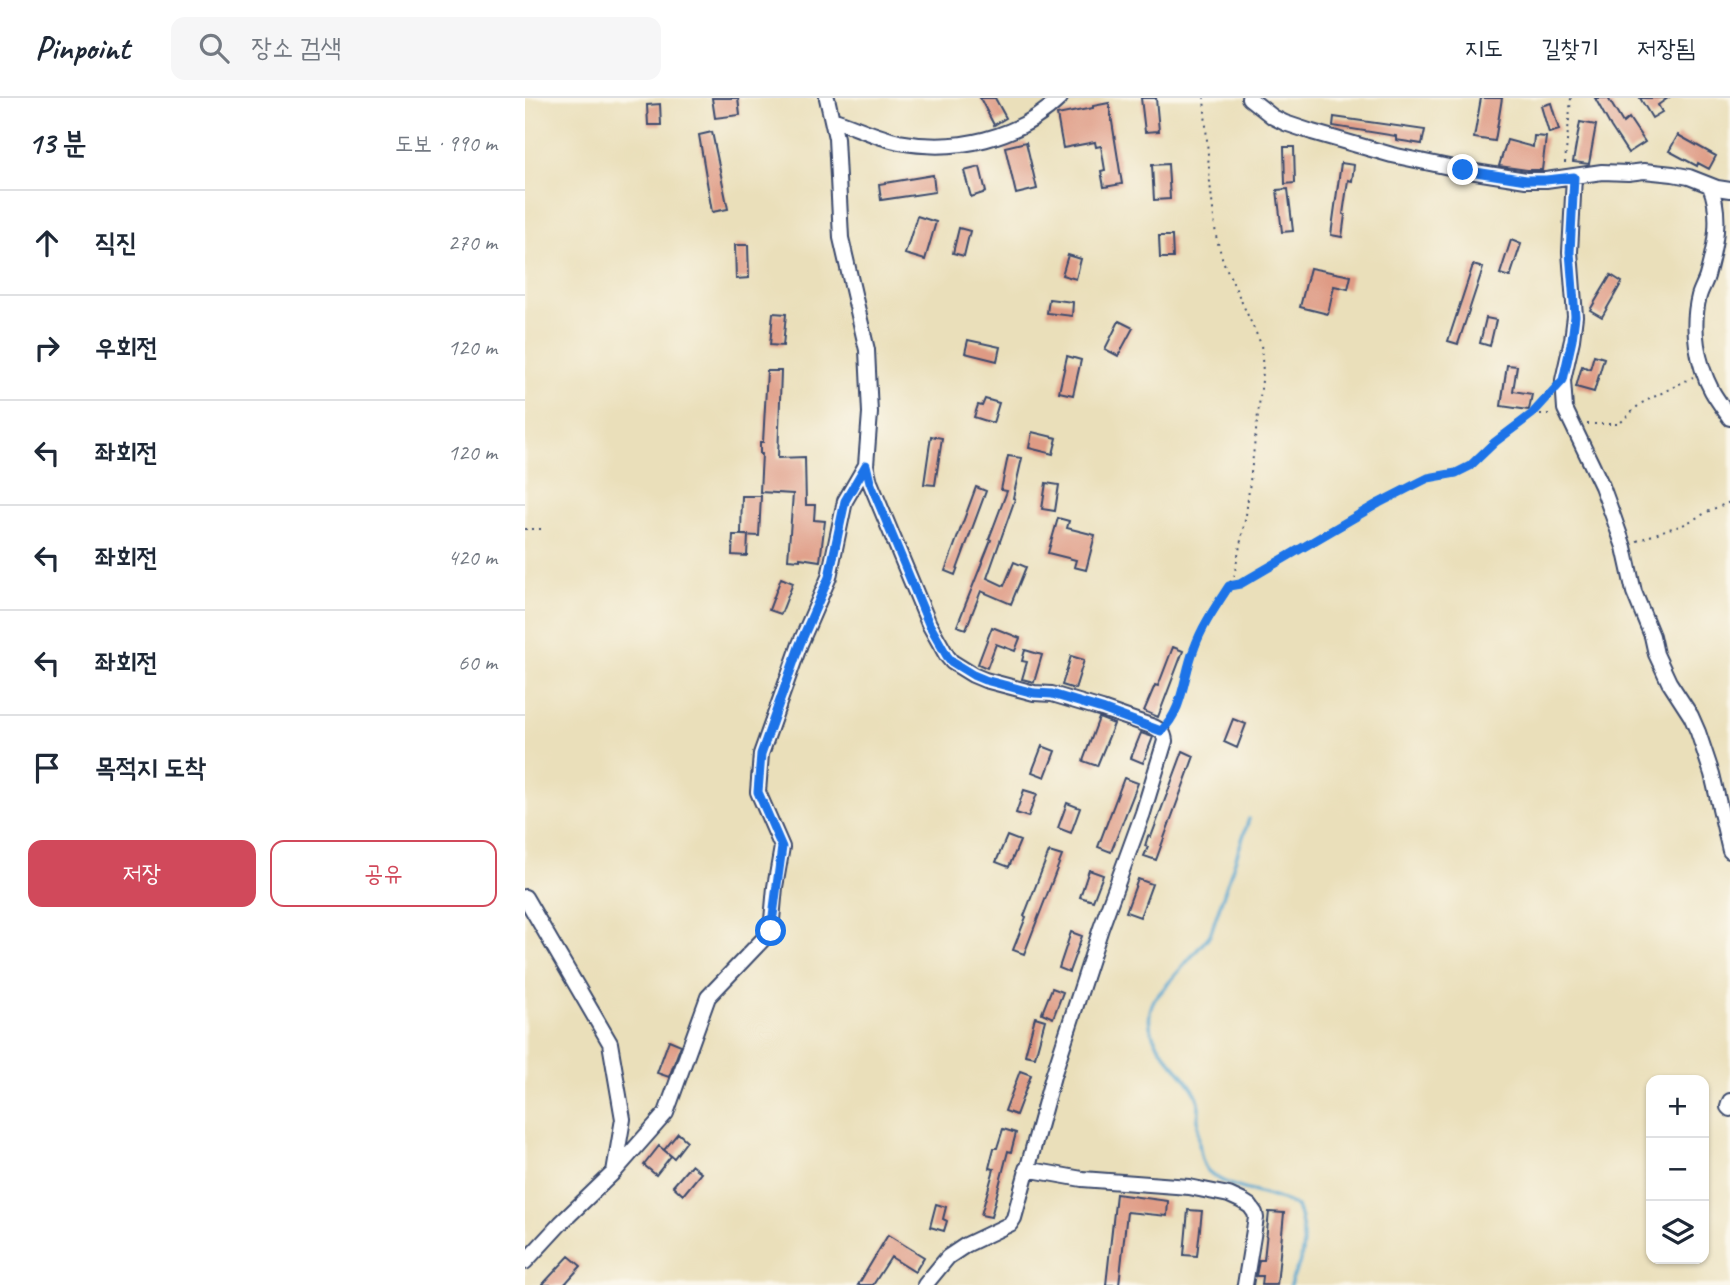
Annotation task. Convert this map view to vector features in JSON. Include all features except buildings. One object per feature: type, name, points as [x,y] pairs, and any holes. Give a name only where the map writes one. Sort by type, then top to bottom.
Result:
[{"type":"street","points":[[827,98],[836,138],[841,238],[867,350],[870,413],[866,465],[870,482],[929,624],[952,662],[973,675],[1102,709],[1161,731],[1165,741],[1053,1076],[1014,1218],[1010,1224],[966,1245],[948,1257],[925,1285]]},
{"type":"street","points":[[832,119],[896,141],[945,146],[986,140],[1016,128],[1046,111],[1060,98]]},
{"type":"street","points":[[1249,98],[1285,123],[1335,140],[1392,155],[1502,177],[1526,180],[1602,172],[1644,171],[1681,175],[1730,190]]},
{"type":"street","points":[[1569,177],[1570,252],[1575,316],[1563,380],[1565,409],[1602,486],[1656,654],[1669,682],[1691,716],[1702,743],[1730,851]]},
{"type":"street","points":[[1710,186],[1717,210],[1716,231],[1706,279],[1699,295],[1697,346],[1711,390],[1730,418]]},
{"type":"street","points":[[525,1262],[614,1172],[666,1113],[708,997],[771,931],[782,847],[758,792],[761,754],[800,644],[829,577],[845,501],[866,465]]},
{"type":"street","points":[[525,897],[610,1043],[623,1119],[614,1172]]},
{"type":"street","points":[[1730,1101],[1730,1109]]},
{"type":"street","points":[[1026,1169],[1082,1179],[1189,1187],[1229,1195],[1243,1201],[1255,1213],[1256,1219],[1245,1285]]},
{"type":"path","points":[[1161,731],[1169,723],[1181,698],[1187,670],[1200,634],[1234,576],[1246,515],[1262,389],[1261,344],[1220,252],[1213,220],[1204,98]]},
{"type":"path","points":[[1569,177],[1571,98]]},
{"type":"path","points":[[1532,414],[1551,414],[1572,423],[1619,424],[1640,404],[1704,371]]},
{"type":"path","points":[[1229,586],[1240,584],[1379,503],[1428,478],[1456,473],[1470,466],[1495,442],[1532,414],[1563,380]]},
{"type":"path","points":[[1623,547],[1681,526],[1730,502]]},
{"type":"path","points":[[525,529],[546,529]]},
{"type":"waterway","points":[[1249,819],[1210,935],[1154,1000],[1150,1028],[1163,1052],[1198,1098],[1200,1146],[1208,1171],[1228,1183],[1297,1207],[1303,1243],[1299,1264],[1290,1285]]},
{"type":"route","points":[[771,931],[782,847],[758,792],[761,754],[800,644],[829,577],[845,501],[866,465],[870,482],[929,624],[952,662],[985,680],[1034,693],[1052,694],[1161,731],[1173,717],[1181,698],[1192,652],[1200,634],[1229,586],[1240,584],[1274,566],[1379,503],[1428,478],[1456,473],[1470,466],[1495,442],[1532,414],[1563,380],[1575,316],[1570,252],[1574,177],[1526,180],[1463,170]]}]
